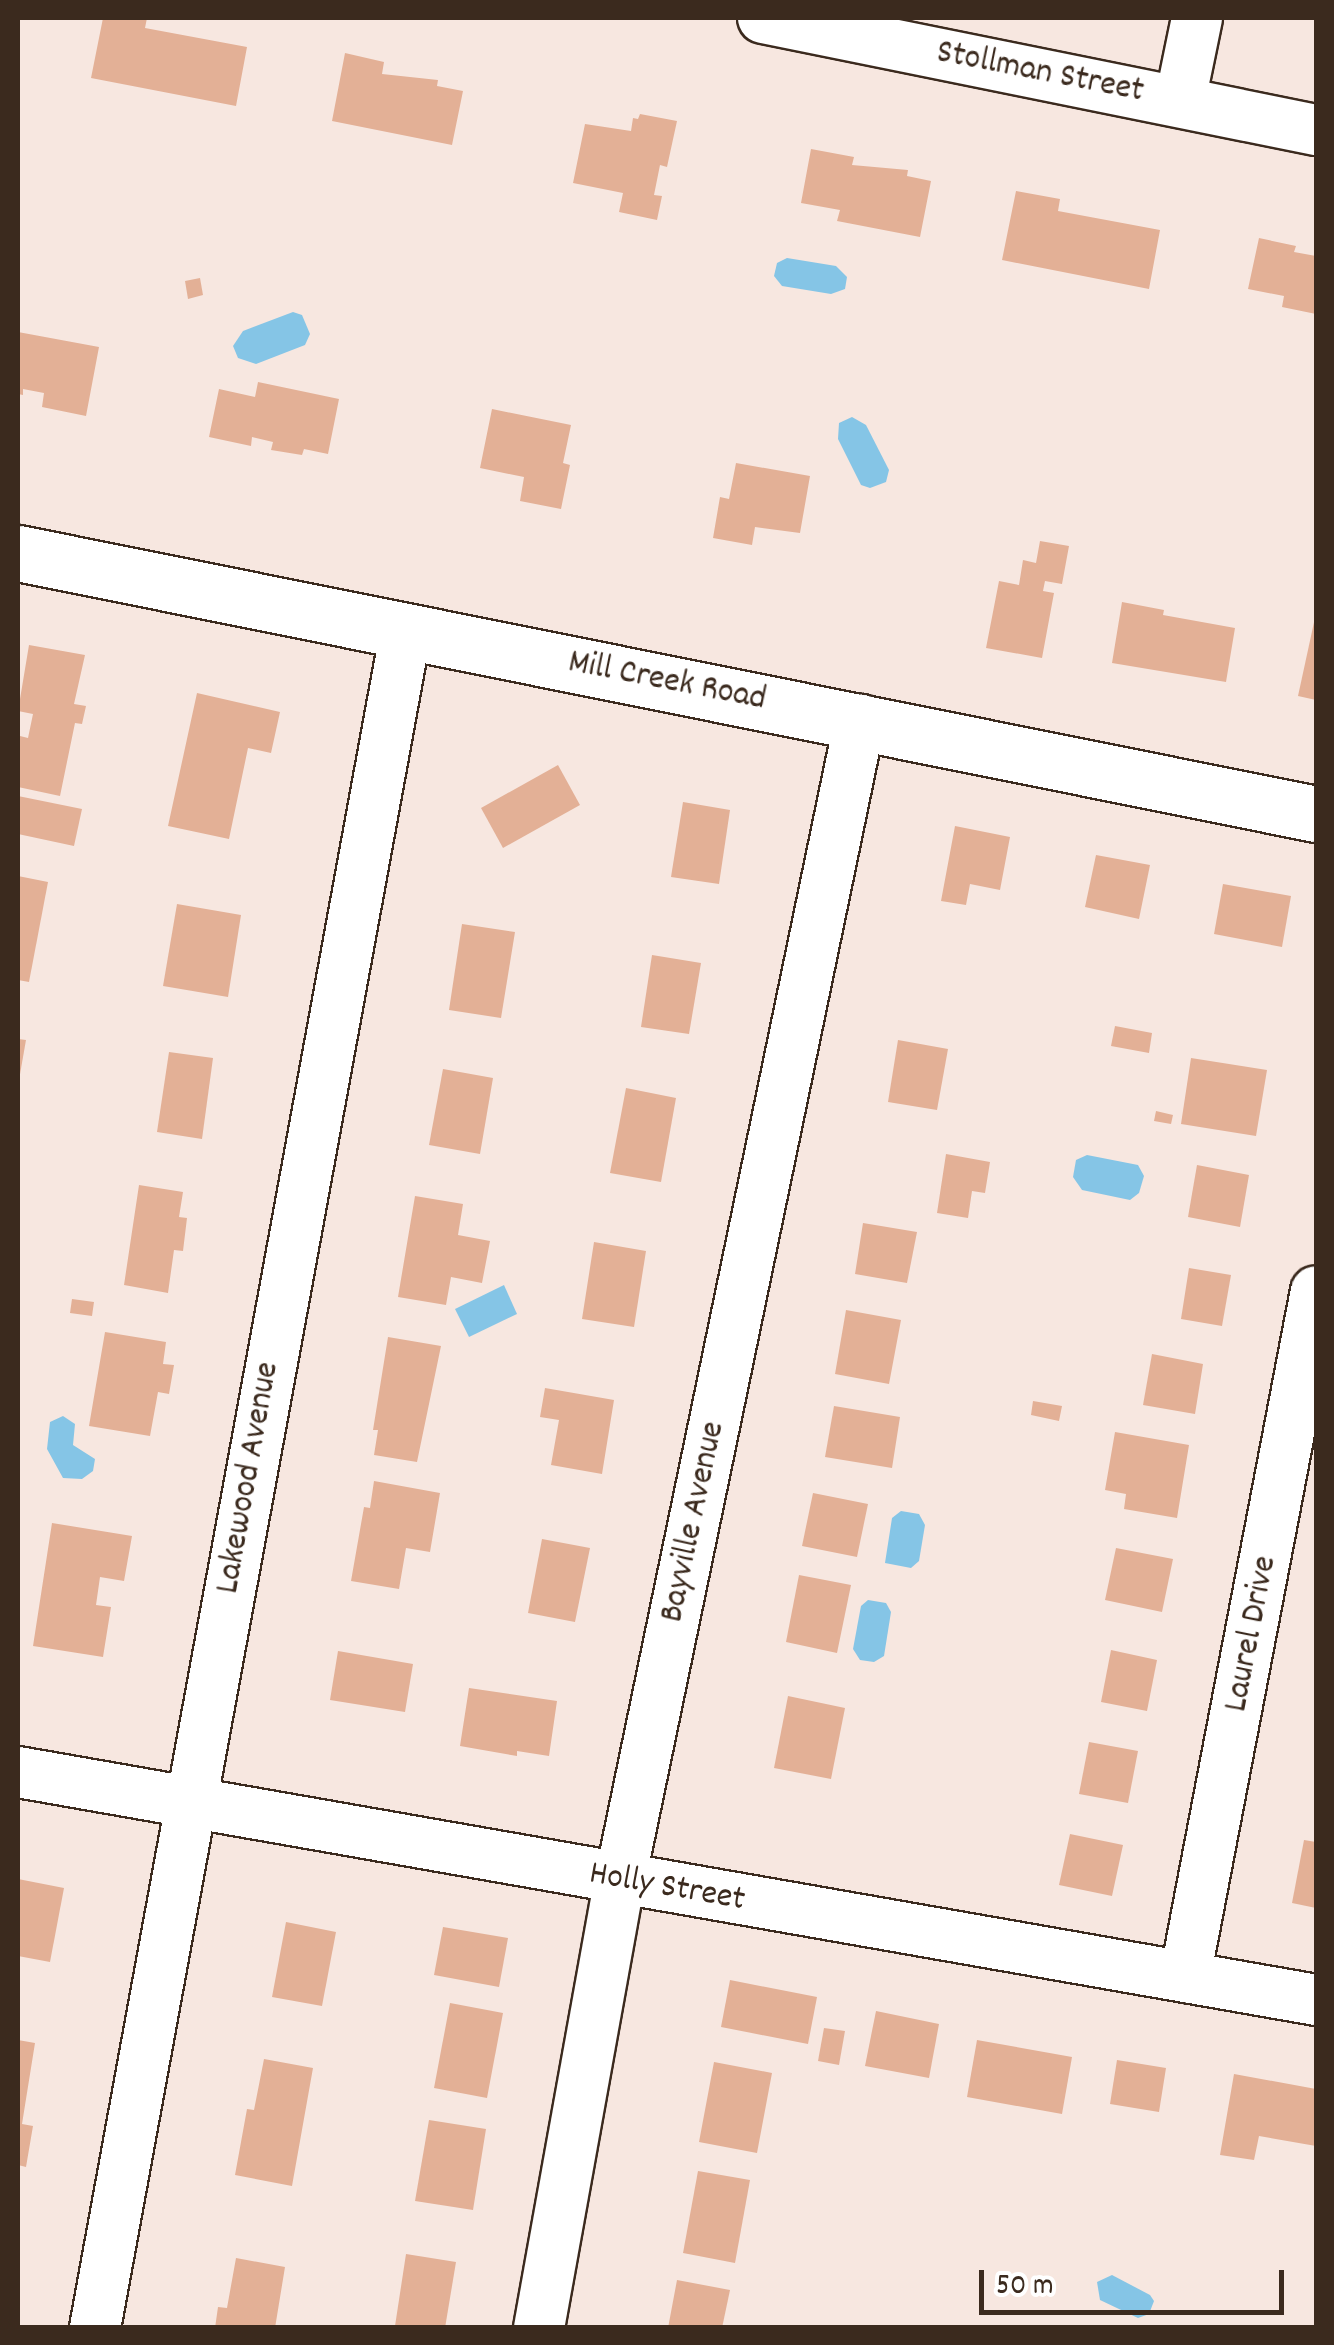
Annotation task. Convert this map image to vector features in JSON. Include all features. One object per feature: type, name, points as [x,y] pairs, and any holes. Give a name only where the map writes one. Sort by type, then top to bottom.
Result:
[{"type":"street","name":"Stollman Street","points":[[763,18],[1316,130]]},
{"type":"street","points":[[1180,101],[1196,18]]},
{"type":"street","name":"Mill Creek Road","points":[[18,553],[1316,814]]},
{"type":"street","name":"Lakewood Avenue","points":[[96,2328],[188,1805],[406,630]]},
{"type":"street","name":"Bayville Avenue","points":[[539,2328],[620,1880],[860,720]]},
{"type":"street","name":"Laurel Drive","points":[[1185,1977],[1316,1291]]},
{"type":"street","name":"Holly Street","points":[[18,1772],[188,1805],[1316,2000]]},
{"type":"water","points":[[787,258],[836,266],[847,277],[845,289],[831,294],[782,286],[774,276],[777,263]]},
{"type":"water","points":[[293,312],[302,315],[310,334],[305,345],[256,364],[238,358],[233,346],[243,331]]},
{"type":"water","points":[[852,417],[866,425],[889,470],[886,482],[870,488],[861,485],[838,439],[839,423]]},
{"type":"water","points":[[1087,1155],[1138,1165],[1144,1176],[1139,1193],[1130,1200],[1082,1190],[1073,1177],[1076,1160]]},
{"type":"water","points":[[504,1285],[517,1314],[469,1337],[455,1309]]},
{"type":"water","points":[[63,1416],[75,1424],[73,1445],[95,1459],[93,1471],[82,1479],[63,1478],[47,1449],[50,1422]]},
{"type":"water","points":[[901,1511],[919,1514],[925,1525],[919,1561],[911,1568],[885,1563],[892,1518]]},
{"type":"water","points":[[868,1600],[886,1603],[891,1612],[884,1656],[874,1662],[860,1660],[853,1649],[861,1606]]},
{"type":"water","points":[[1112,2275],[1150,2295],[1154,2301],[1149,2314],[1138,2318],[1100,2300],[1097,2282]]},
{"type":"building","points":[[103,18],[147,18],[145,28],[247,47],[236,106],[91,78]]},
{"type":"building","points":[[345,53],[384,62],[382,74],[438,80],[437,86],[463,91],[452,145],[332,121]]},
{"type":"building","points":[[640,114],[677,121],[667,167],[660,165],[654,195],[662,196],[657,220],[619,212],[623,193],[573,183],[585,124],[631,131],[633,118],[638,119]]},
{"type":"building","points":[[811,149],[854,157],[852,165],[908,170],[907,176],[931,181],[920,237],[837,221],[840,210],[801,203]]},
{"type":"building","points":[[1016,191],[1060,199],[1058,211],[1160,230],[1149,289],[1002,260]]},
{"type":"building","points":[[1259,238],[1296,246],[1294,252],[1316,256],[1316,314],[1282,307],[1284,296],[1248,289]]},
{"type":"building","points":[[200,278],[203,295],[188,299],[185,281]]},
{"type":"building","points":[[18,332],[99,347],[86,416],[42,407],[44,393],[23,389],[23,395],[18,394]]},
{"type":"building","points":[[258,382],[339,399],[328,454],[304,449],[302,455],[271,450],[273,442],[252,437],[251,446],[209,437],[219,389],[255,397]]},
{"type":"building","points":[[492,409],[571,425],[563,463],[570,465],[561,509],[520,501],[524,477],[480,468]]},
{"type":"building","points":[[736,463],[810,476],[800,533],[755,527],[752,545],[713,538],[720,497],[729,499]]},
{"type":"building","points":[[1040,541],[1069,546],[1062,584],[1045,581],[1043,591],[1054,593],[1042,658],[986,648],[999,581],[1019,585],[1023,560],[1036,563]]},
{"type":"building","points":[[1122,602],[1164,610],[1163,615],[1235,628],[1226,682],[1112,663]]},
{"type":"building","points":[[1316,613],[1316,700],[1298,696]]},
{"type":"building","points":[[29,645],[85,655],[74,704],[86,706],[82,724],[75,723],[60,796],[18,787],[20,736],[28,738],[33,714],[18,711]]},
{"type":"building","points":[[197,693],[280,712],[271,753],[248,748],[229,839],[168,826]]},
{"type":"building","points":[[558,765],[580,805],[503,848],[481,808]]},
{"type":"building","points":[[18,796],[82,809],[74,846],[18,834]]},
{"type":"building","points":[[683,802],[730,810],[719,884],[671,877]]},
{"type":"building","points":[[955,826],[1010,837],[1000,890],[970,884],[966,905],[941,901]]},
{"type":"building","points":[[1096,855],[1150,865],[1139,919],[1085,907]]},
{"type":"building","points":[[18,876],[48,882],[29,982],[18,980]]},
{"type":"building","points":[[1223,884],[1291,896],[1282,947],[1214,934]]},
{"type":"building","points":[[177,904],[241,915],[228,997],[163,986]]},
{"type":"building","points":[[462,924],[515,932],[501,1018],[449,1010]]},
{"type":"building","points":[[652,955],[701,963],[689,1034],[641,1027]]},
{"type":"building","points":[[1115,1026],[1152,1033],[1149,1053],[1111,1046]]},
{"type":"building","points":[[18,1039],[26,1040],[19,1080],[18,1080]]},
{"type":"building","points":[[898,1040],[948,1049],[937,1110],[888,1102]]},
{"type":"building","points":[[169,1052],[213,1058],[202,1139],[157,1132]]},
{"type":"building","points":[[1191,1058],[1267,1070],[1256,1136],[1181,1124]]},
{"type":"building","points":[[443,1069],[493,1078],[480,1154],[429,1145]]},
{"type":"building","points":[[626,1088],[676,1098],[661,1182],[610,1173]]},
{"type":"building","points":[[1156,1111],[1173,1115],[1171,1124],[1154,1121]]},
{"type":"building","points":[[946,1154],[990,1162],[985,1193],[972,1191],[968,1218],[937,1213]]},
{"type":"building","points":[[1197,1165],[1249,1175],[1240,1227],[1188,1217]]},
{"type":"building","points":[[139,1185],[183,1192],[179,1217],[187,1218],[183,1251],[174,1250],[168,1293],[124,1285]]},
{"type":"building","points":[[415,1196],[463,1204],[458,1235],[490,1241],[482,1283],[451,1277],[446,1305],[398,1297]]},
{"type":"building","points":[[863,1223],[917,1232],[907,1283],[855,1274]]},
{"type":"building","points":[[594,1242],[646,1251],[634,1327],[582,1319]]},
{"type":"building","points":[[1189,1268],[1231,1275],[1222,1326],[1181,1319]]},
{"type":"building","points":[[72,1299],[94,1302],[92,1316],[70,1313]]},
{"type":"building","points":[[846,1310],[901,1320],[889,1384],[835,1374]]},
{"type":"building","points":[[105,1332],[166,1342],[163,1364],[174,1365],[169,1394],[158,1392],[150,1436],[89,1426]]},
{"type":"building","points":[[388,1337],[441,1346],[417,1462],[374,1455],[378,1430],[373,1430]]},
{"type":"building","points":[[1152,1354],[1203,1364],[1195,1414],[1143,1405]]},
{"type":"building","points":[[545,1388],[614,1400],[602,1474],[551,1465],[559,1420],[540,1417]]},
{"type":"building","points":[[1033,1401],[1062,1406],[1059,1421],[1031,1415]]},
{"type":"building","points":[[834,1406],[900,1417],[892,1468],[825,1457]]},
{"type":"building","points":[[1115,1432],[1189,1445],[1177,1518],[1124,1509],[1126,1494],[1105,1490]]},
{"type":"building","points":[[374,1481],[440,1493],[430,1552],[406,1548],[399,1589],[351,1581],[364,1507],[370,1508]]},
{"type":"building","points":[[813,1493],[868,1504],[857,1557],[802,1546]]},
{"type":"building","points":[[52,1523],[132,1536],[124,1581],[100,1577],[96,1605],[111,1607],[103,1657],[33,1646]]},
{"type":"building","points":[[542,1539],[590,1548],[575,1622],[528,1613]]},
{"type":"building","points":[[1116,1548],[1173,1559],[1162,1612],[1105,1600]]},
{"type":"building","points":[[799,1575],[851,1585],[837,1653],[786,1642]]},
{"type":"building","points":[[1111,1650],[1157,1660],[1147,1711],[1101,1702]]},
{"type":"building","points":[[338,1651],[413,1664],[405,1712],[330,1700]]},
{"type":"building","points":[[469,1688],[557,1701],[549,1756],[517,1751],[517,1756],[460,1746]]},
{"type":"building","points":[[788,1696],[845,1708],[831,1779],[774,1768]]},
{"type":"building","points":[[1089,1742],[1138,1751],[1128,1803],[1079,1794]]},
{"type":"building","points":[[1070,1834],[1123,1845],[1112,1896],[1059,1885]]},
{"type":"building","points":[[1304,1840],[1316,1842],[1316,1908],[1292,1903]]},
{"type":"building","points":[[18,1879],[64,1888],[50,1962],[18,1956]]},
{"type":"building","points":[[286,1922],[336,1932],[322,2006],[272,1997]]},
{"type":"building","points":[[443,1927],[508,1938],[499,1987],[434,1975]]},
{"type":"building","points":[[730,1980],[817,1997],[808,2044],[721,2027]]},
{"type":"building","points":[[450,2003],[503,2013],[487,2098],[434,2088]]},
{"type":"building","points":[[876,2011],[939,2024],[929,2078],[865,2066]]},
{"type":"building","points":[[824,2028],[845,2031],[839,2065],[818,2061]]},
{"type":"building","points":[[18,2040],[35,2043],[22,2124],[33,2126],[26,2167],[18,2165]]},
{"type":"building","points":[[977,2040],[1072,2057],[1062,2114],[967,2097]]},
{"type":"building","points":[[264,2059],[313,2068],[292,2186],[235,2175],[247,2109],[254,2110]]},
{"type":"building","points":[[1117,2060],[1166,2068],[1159,2112],[1110,2104]]},
{"type":"building","points":[[714,2062],[772,2073],[757,2153],[699,2142]]},
{"type":"building","points":[[1234,2074],[1316,2089],[1316,2146],[1259,2136],[1254,2160],[1220,2155]]},
{"type":"building","points":[[429,2120],[486,2129],[473,2210],[415,2201]]},
{"type":"building","points":[[698,2171],[750,2180],[735,2263],[683,2253]]},
{"type":"building","points":[[406,2254],[456,2262],[445,2328],[395,2326]]},
{"type":"building","points":[[236,2258],[285,2267],[275,2328],[215,2328],[218,2307],[227,2308]]},
{"type":"building","points":[[677,2280],[730,2290],[722,2328],[668,2328]]}]
